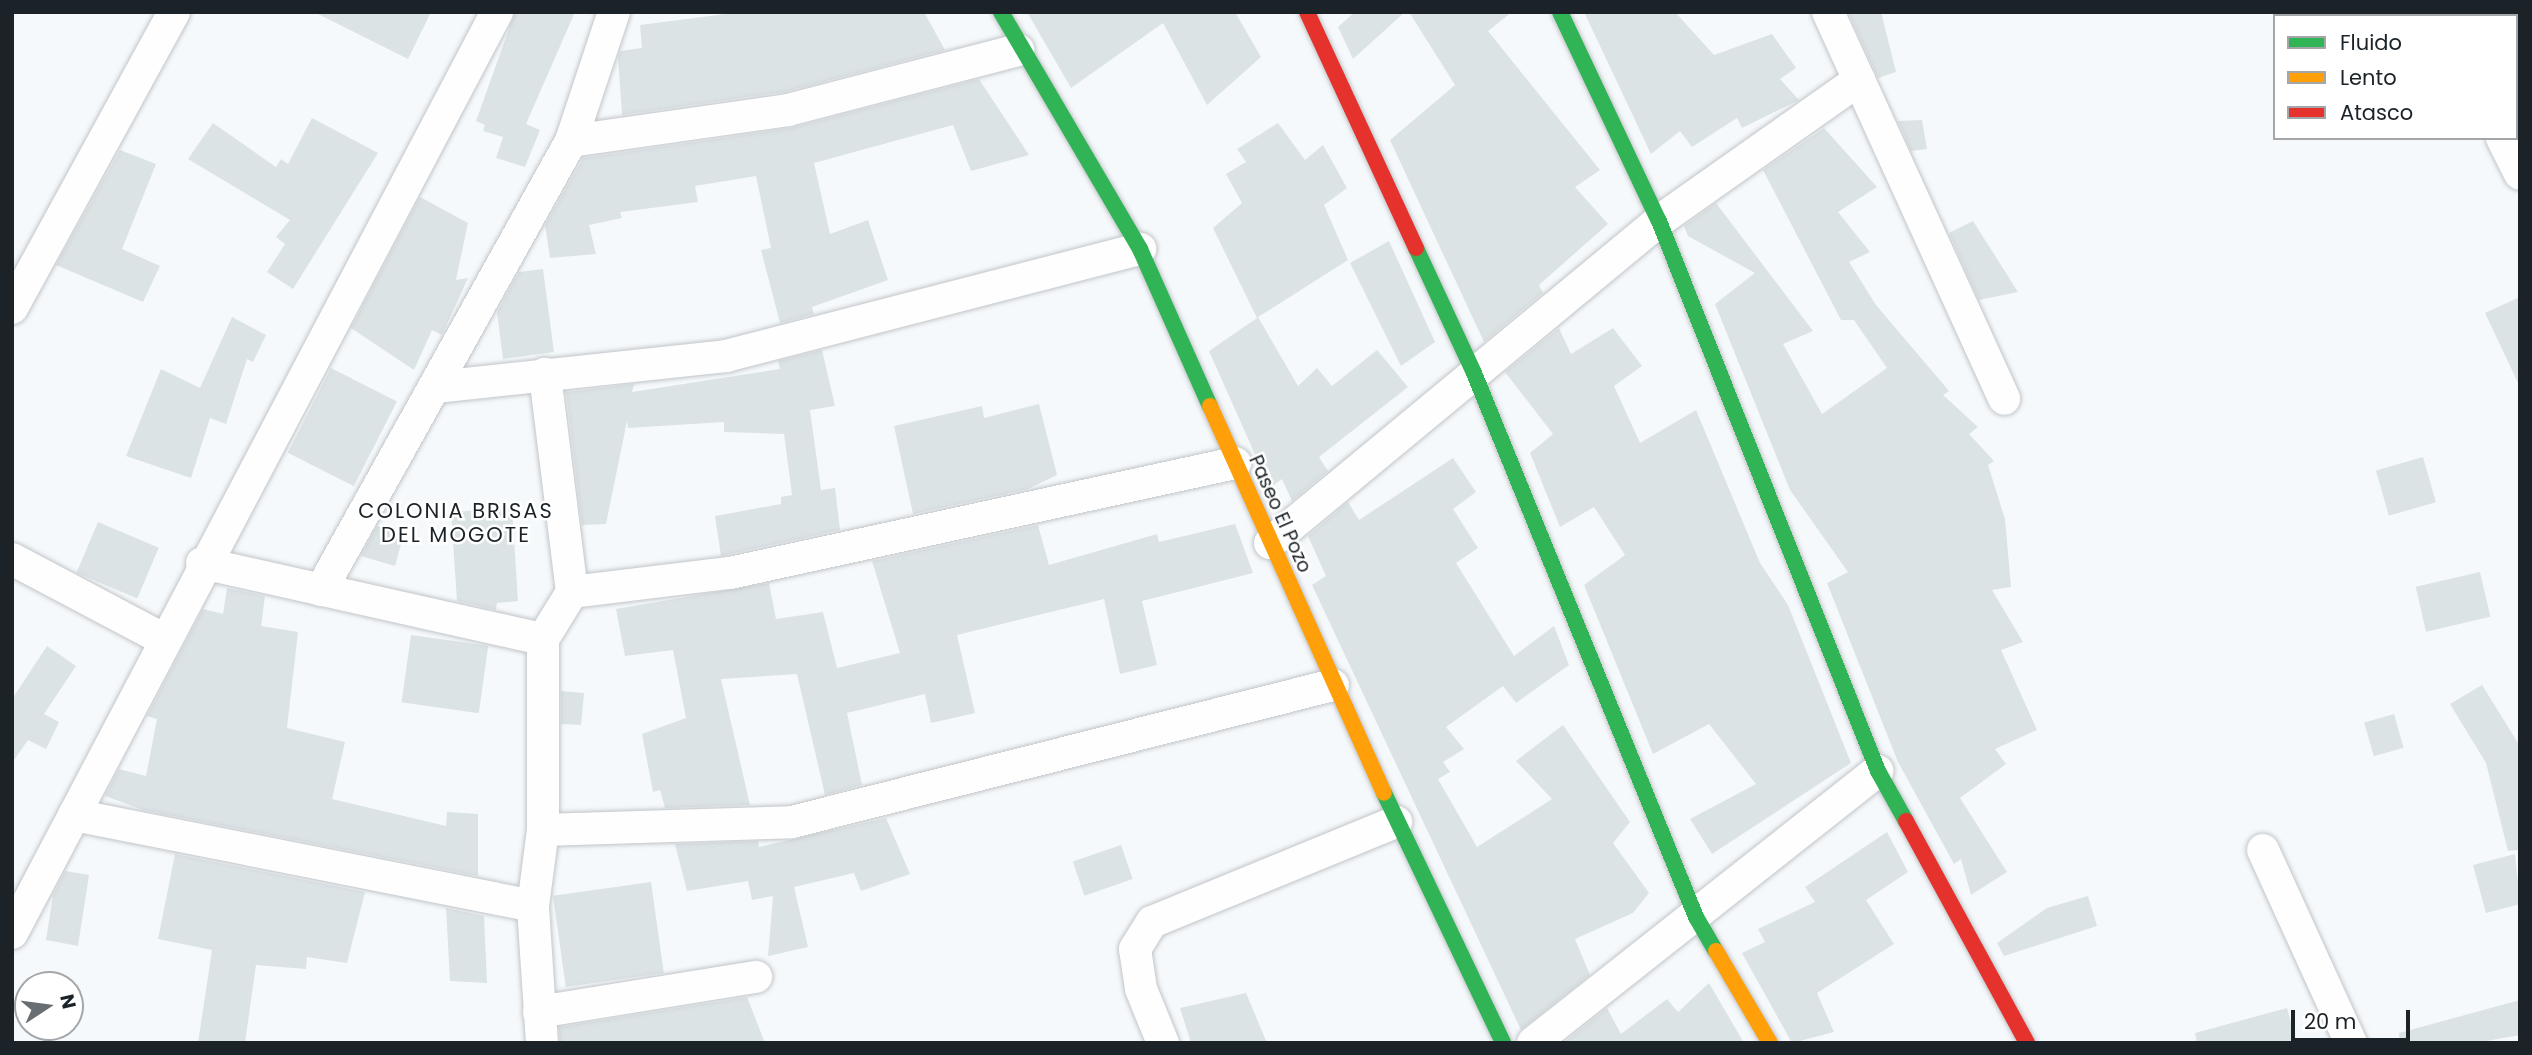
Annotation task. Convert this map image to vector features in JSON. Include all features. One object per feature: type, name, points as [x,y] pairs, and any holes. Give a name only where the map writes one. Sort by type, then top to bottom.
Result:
[{"type":"street","points":[[12,308],[174,12]]},
{"type":"street","points":[[12,933],[202,564],[497,12]]},
{"type":"street","points":[[321,590],[437,387],[571,141],[614,12]]},
{"type":"street","name":"Paseo El Pozo","points":[[1001,12],[1018,50],[1140,249],[1333,685],[1503,1043]]},
{"type":"street","points":[[1307,12],[1474,373],[1696,917],[1770,1043]]},
{"type":"street","points":[[1560,12],[1659,221],[1878,771],[2027,1043]]},
{"type":"street","points":[[1828,12],[2004,399]]},
{"type":"street","points":[[571,141],[788,110],[1018,50]]},
{"type":"street","points":[[1270,543],[1659,221],[1858,80]]},
{"type":"street","points":[[2503,140],[2520,174]]},
{"type":"street","points":[[437,387],[726,356],[1140,249]]},
{"type":"street","points":[[545,374],[572,592],[543,639],[543,830],[533,906],[540,1028],[756,977]]},
{"type":"street","points":[[572,592],[730,573],[1236,463]]},
{"type":"street","points":[[12,559],[163,639]]},
{"type":"street","points":[[202,564],[543,639]]},
{"type":"street","points":[[543,830],[792,822],[1333,685]]},
{"type":"street","points":[[1534,1043],[1878,771]]},
{"type":"street","points":[[74,815],[533,906]]},
{"type":"street","points":[[1163,1043],[1141,989],[1135,949],[1152,922],[1396,822]]},
{"type":"street","points":[[2263,850],[2351,1043]]},
{"type":"building","points":[[314,12],[431,12],[408,59]]},
{"type":"building","points":[[515,12],[575,12],[526,124],[540,130],[525,167],[496,158],[503,137],[483,131],[485,125],[476,121]]},
{"type":"building","points":[[741,12],[924,12],[945,50],[784,92],[622,115],[618,58],[620,51],[642,48],[640,25]]},
{"type":"building","points":[[1027,12],[1235,12],[1261,57],[1207,105],[1163,23],[1071,88]]},
{"type":"building","points":[[1355,12],[1405,12],[1353,59],[1338,27]]},
{"type":"building","points":[[1409,12],[1512,12],[1488,31],[1600,170],[1575,187],[1608,224],[1539,285],[1543,293],[1484,342],[1390,140],[1455,85]]},
{"type":"building","points":[[1584,12],[1675,12],[1714,55],[1772,34],[1796,68],[1780,79],[1799,100],[1742,128],[1737,118],[1692,147],[1680,131],[1651,154]]},
{"type":"building","points":[[1848,12],[1881,12],[1896,72],[1878,78]]},
{"type":"building","points":[[979,79],[1029,155],[971,171],[953,125],[814,163],[830,234],[868,220],[888,280],[812,307],[814,314],[780,323],[761,250],[771,248],[756,176],[695,186],[698,202],[620,212],[622,218],[589,225],[596,254],[550,258],[545,225],[583,158],[791,128]]},
{"type":"building","points":[[312,118],[378,153],[293,289],[267,272],[285,244],[276,237],[290,220],[188,159],[213,123],[276,167],[281,159],[288,164]]},
{"type":"building","points":[[1922,120],[1927,149],[1911,151],[1898,121]]},
{"type":"building","points":[[1278,123],[1305,160],[1323,145],[1347,188],[1324,205],[1348,260],[1258,317],[1298,386],[1317,368],[1332,386],[1377,350],[1408,387],[1319,457],[1328,471],[1292,501],[1282,479],[1270,488],[1209,351],[1257,318],[1213,228],[1242,203],[1226,174],[1246,162],[1237,149]]},
{"type":"building","points":[[1824,128],[1877,187],[1838,212],[1870,252],[1849,262],[1876,305],[1949,391],[1943,395],[1978,427],[1969,434],[1994,461],[1988,465],[2005,519],[2011,587],[1992,590],[2023,642],[2001,650],[2037,730],[1995,749],[2006,764],[1960,798],[2007,872],[1971,895],[1961,859],[1954,864],[1898,762],[1827,583],[1848,572],[1790,490],[1715,304],[1755,273],[1688,236],[1684,226],[1716,203],[1813,331],[1783,344],[1822,414],[1887,368],[1854,320],[1841,320],[1763,170]]},
{"type":"building","points":[[120,150],[156,164],[122,249],[160,266],[143,302],[56,265]]},
{"type":"building","points":[[420,197],[468,223],[456,280],[468,278],[442,335],[432,330],[414,370],[351,328]]},
{"type":"building","points":[[1973,221],[2018,292],[1979,300],[1949,233]]},
{"type":"building","points":[[1389,241],[1435,342],[1401,366],[1350,263]]},
{"type":"building","points":[[543,269],[554,352],[503,359],[497,312],[519,272]]},
{"type":"building","points":[[2520,297],[2520,387],[2485,313]]},
{"type":"building","points":[[232,317],[266,335],[253,362],[247,359],[226,424],[210,418],[191,478],[126,456],[161,369],[200,388]]},
{"type":"building","points":[[1559,328],[1571,354],[1613,328],[1642,366],[1614,386],[1640,443],[1696,410],[1760,563],[1788,605],[1851,763],[1712,854],[1690,819],[1756,784],[1709,724],[1653,754],[1584,585],[1625,555],[1594,507],[1560,527],[1530,453],[1553,434],[1505,372]]},
{"type":"building","points":[[822,350],[835,406],[810,410],[821,490],[835,488],[840,530],[721,556],[715,516],[781,504],[781,497],[792,495],[784,434],[724,432],[724,422],[628,428],[627,421],[606,524],[582,525],[566,392],[634,384],[632,392],[780,369],[778,361]]},
{"type":"building","points":[[331,368],[397,402],[354,486],[288,453]]},
{"type":"building","points":[[1039,404],[1057,475],[1028,489],[913,514],[894,426],[982,406],[984,418]]},
{"type":"building","points":[[2423,457],[2436,502],[2389,516],[2376,471]]},
{"type":"building","points":[[1453,458],[1476,492],[1453,509],[1478,548],[1456,563],[1514,656],[1554,626],[1569,665],[1516,703],[1503,686],[1446,727],[1464,749],[1443,762],[1450,772],[1438,779],[1477,847],[1552,799],[1516,761],[1563,725],[1630,822],[1613,843],[1649,893],[1633,913],[1575,939],[1590,975],[1521,1030],[1312,585],[1326,576],[1308,536],[1348,502],[1359,520]]},
{"type":"building","points":[[512,508],[518,601],[497,603],[496,610],[457,601],[451,512]]},
{"type":"building","points":[[98,522],[159,548],[137,598],[77,573]]},
{"type":"building","points":[[1235,524],[1253,573],[1142,601],[1157,665],[1120,674],[1104,599],[957,635],[975,713],[931,723],[925,694],[847,713],[862,785],[825,795],[797,674],[721,679],[750,805],[665,808],[660,790],[653,792],[642,734],[686,718],[673,650],[625,656],[616,609],[769,583],[776,619],[823,612],[837,668],[900,653],[872,561],[1038,525],[1049,565],[1157,534],[1159,542]]},
{"type":"building","points":[[377,526],[404,533],[395,566],[361,556]]},
{"type":"building","points":[[2480,572],[2490,617],[2426,632],[2416,587]]},
{"type":"building","points":[[227,588],[265,596],[261,626],[298,632],[287,728],[345,742],[332,799],[446,826],[447,812],[478,814],[478,876],[143,810],[105,796],[119,769],[146,776],[157,719],[147,716],[203,609],[223,614]]},
{"type":"building","points":[[411,635],[488,646],[479,713],[402,702]]},
{"type":"building","points":[[47,646],[76,666],[44,714],[59,722],[46,749],[28,740],[12,763],[12,699]]},
{"type":"building","points":[[2482,685],[2520,746],[2520,850],[2508,851],[2486,763],[2450,704]]},
{"type":"building","points":[[561,691],[584,693],[581,725],[561,724]]},
{"type":"building","points":[[2394,714],[2404,748],[2374,756],[2364,723]]},
{"type":"building","points":[[886,818],[910,874],[861,891],[854,873],[794,887],[808,947],[768,956],[773,896],[752,900],[748,881],[687,891],[675,844],[758,841],[759,847]]},
{"type":"building","points":[[1887,832],[1908,872],[1866,900],[1894,944],[1817,993],[1834,1032],[1792,1043],[1742,953],[1765,942],[1758,929],[1815,902],[1805,887]]},
{"type":"building","points":[[1121,845],[1133,879],[1084,896],[1073,862]]},
{"type":"building","points":[[175,854],[365,892],[347,963],[307,957],[306,969],[256,965],[245,1043],[198,1043],[212,950],[158,939]]},
{"type":"building","points":[[2515,854],[2520,904],[2486,913],[2473,865]]},
{"type":"building","points":[[65,871],[89,875],[78,946],[46,940],[53,895]]},
{"type":"building","points":[[651,882],[664,973],[566,987],[553,896]]},
{"type":"building","points":[[2088,896],[2097,926],[2004,956],[1997,943],[2047,908]]},
{"type":"building","points":[[446,908],[484,916],[487,983],[450,981]]},
{"type":"building","points":[[1709,983],[1744,1043],[1563,1043],[1607,1008],[1621,1034],[1667,999],[1678,1012]]},
{"type":"building","points":[[1246,993],[1267,1043],[1191,1043],[1180,1008]]},
{"type":"building","points":[[747,997],[765,1043],[560,1043],[559,1027]]},
{"type":"building","points":[[2520,1000],[2520,1035],[2476,1043],[2400,1043],[2399,1033]]},
{"type":"building","points":[[2287,1008],[2297,1043],[2197,1043],[2195,1033]]},
{"type":"traffic: fast","points":[[1001,12],[1140,249],[1210,406]]},
{"type":"traffic: fast","points":[[1560,12],[1659,221],[1878,771],[1906,821]]},
{"type":"traffic: fast","points":[[1416,248],[1474,373],[1696,917],[1716,951]]},
{"type":"traffic: fast","points":[[1384,793],[1503,1043]]},
{"type":"traffic: slow","points":[[1210,406],[1384,793]]},
{"type":"traffic: slow","points":[[1716,951],[1770,1043]]},
{"type":"traffic: jam","points":[[1307,12],[1416,248]]},
{"type":"traffic: jam","points":[[1906,821],[2027,1043]]},
{"type":"district","name":"COLONIA BRISAS DEL MOGOTE","points":[[456,523]]}]
